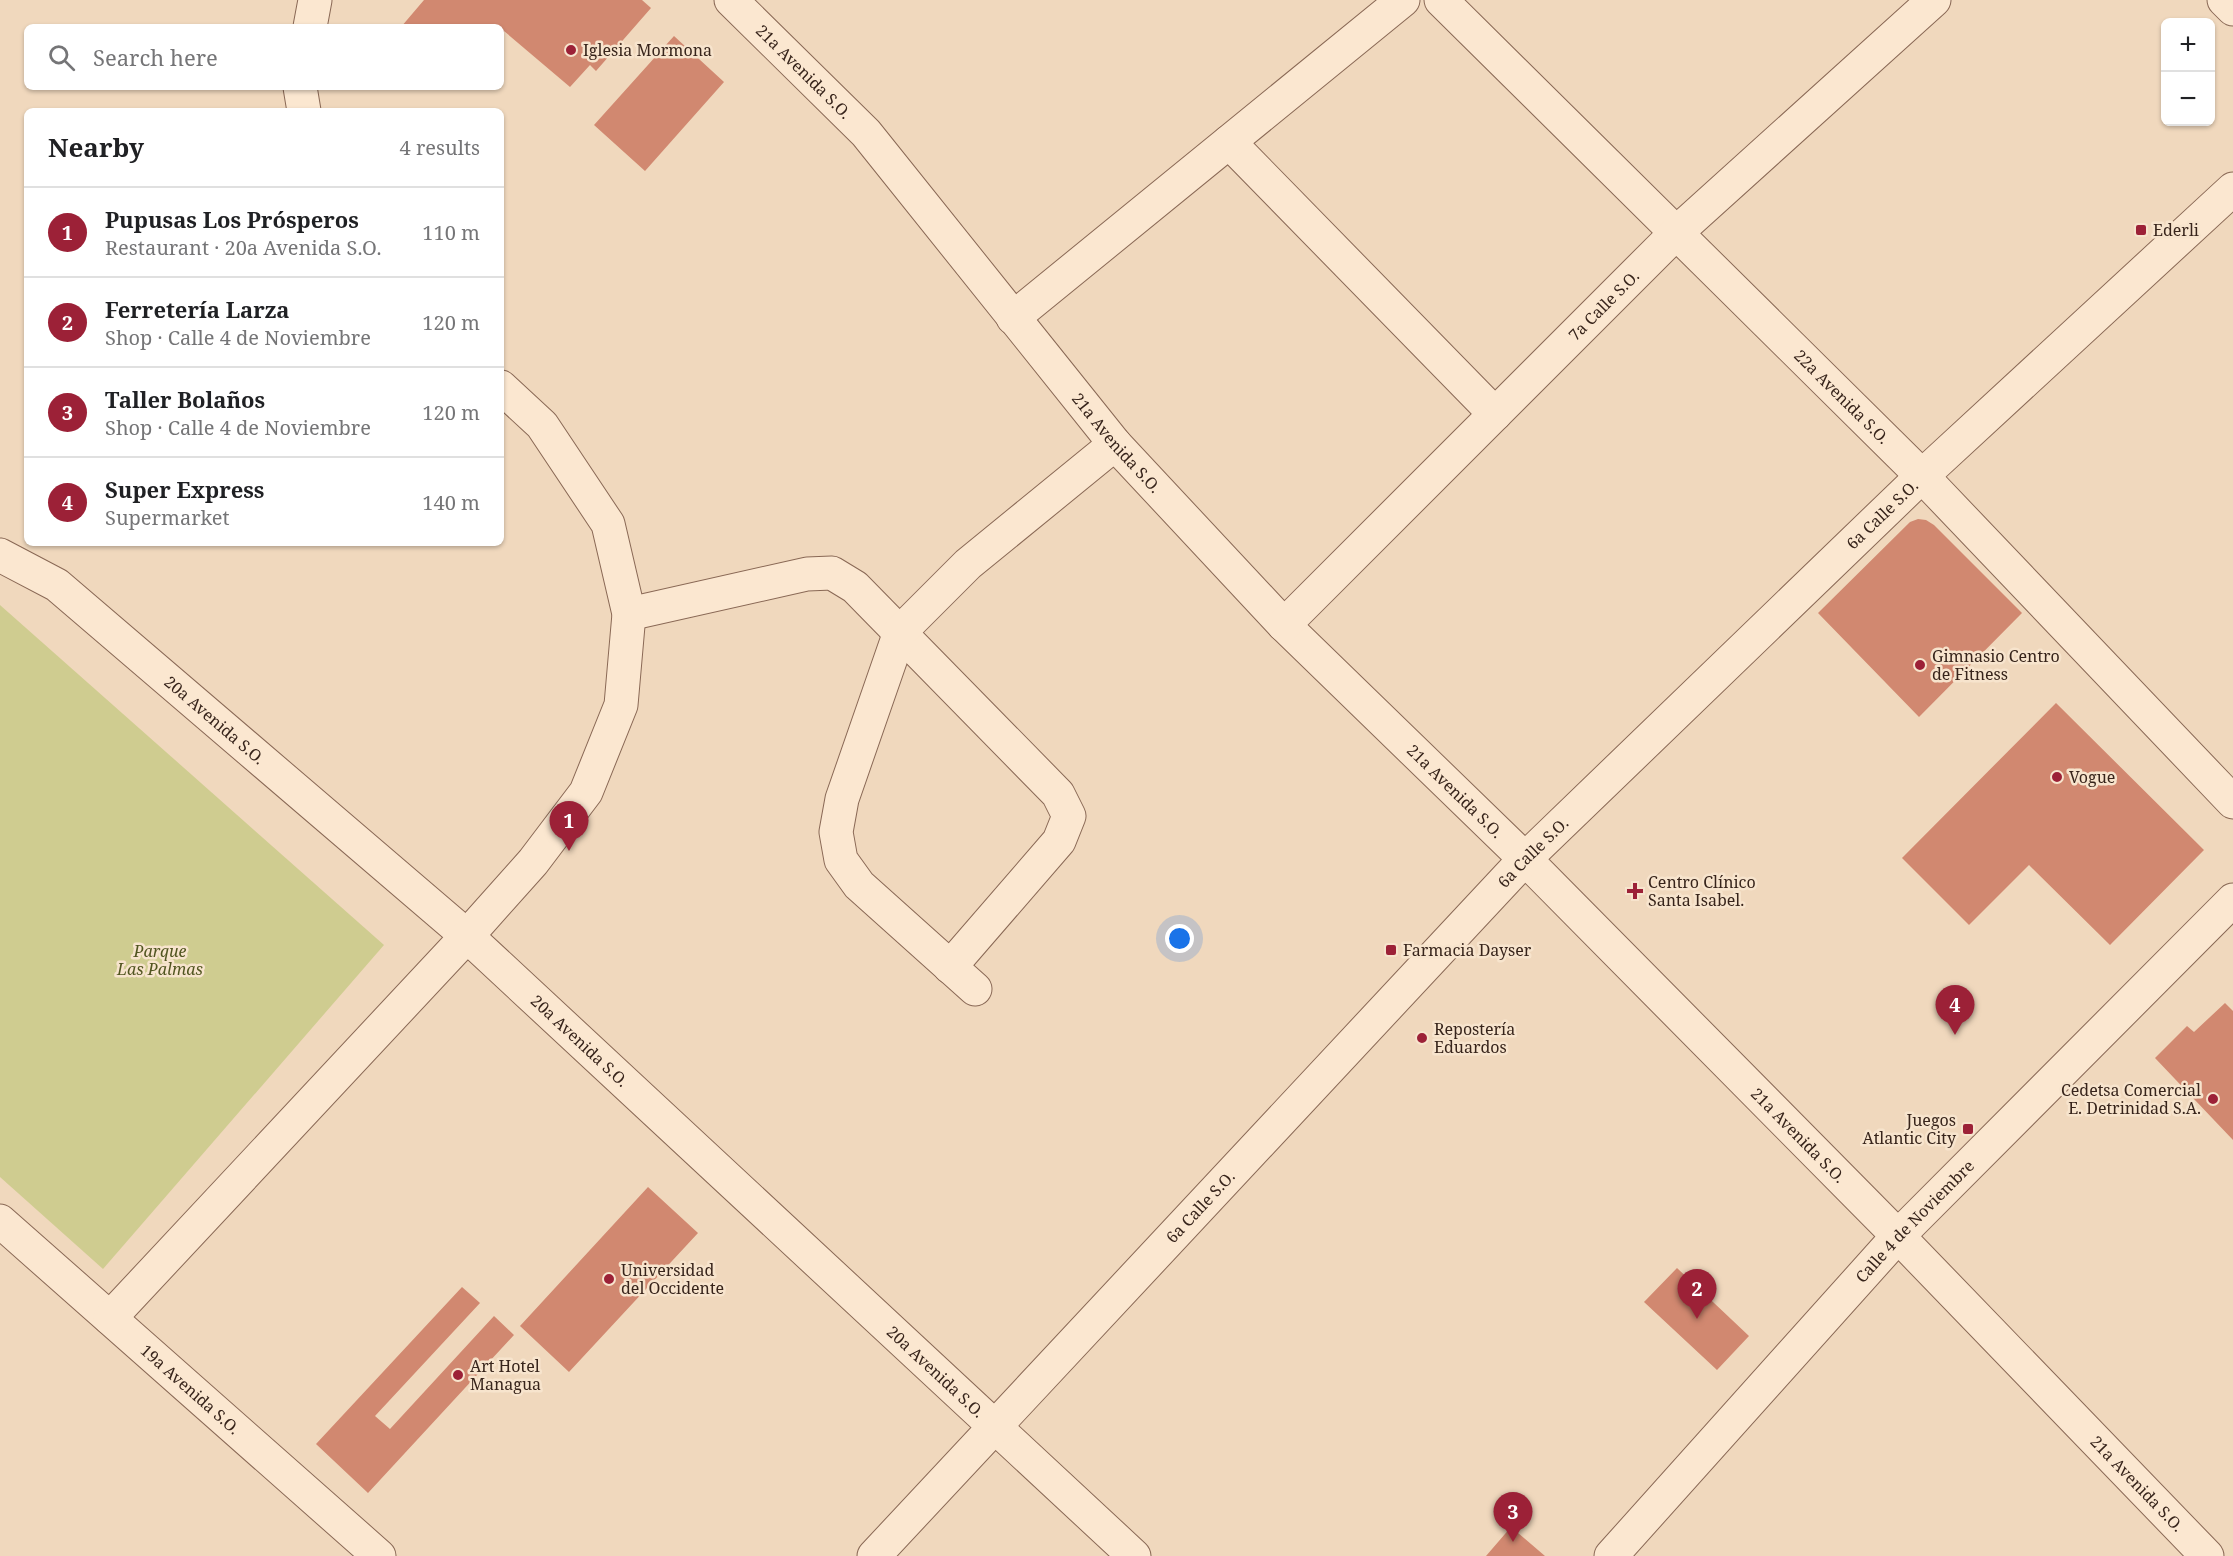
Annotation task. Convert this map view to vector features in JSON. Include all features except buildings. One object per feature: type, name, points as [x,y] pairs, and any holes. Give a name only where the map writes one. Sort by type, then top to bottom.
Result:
[{"type":"street","points":[[311,24],[315,0]]},
{"type":"street","name":"21a Avenida S.O.","points":[[731,0],[866,133],[1115,444],[1284,625],[1525,859],[1898,1236],[2207,1556]]},
{"type":"street","points":[[1013,318],[1403,0]]},
{"type":"street","name":"22a Avenida S.O.","points":[[1441,0],[1922,476],[2233,802]]},
{"type":"street","name":"7a Calle S.O.","points":[[1284,625],[1676,233],[1934,0]]},
{"type":"street","points":[[2224,0],[2233,9]]},
{"type":"street","points":[[300,90],[304,108]]},
{"type":"street","points":[[1229,142],[1495,414]]},
{"type":"street","name":"6a Calle S.O.","points":[[874,1556],[1525,859],[1922,476],[2233,189]]},
{"type":"street","points":[[110,1318],[467,936],[533,862],[586,792],[621,705],[629,614],[608,524],[542,425],[504,390]]},
{"type":"street","points":[[975,989],[859,885],[841,860],[836,832],[842,800],[900,632],[968,564],[1115,444]]},
{"type":"street","name":"20a Avenida S.O.","points":[[0,555],[57,585],[467,936],[1134,1556]]},
{"type":"street","points":[[629,614],[807,574],[832,573],[855,588],[900,632],[1058,794],[1069,816],[1059,841],[950,967]]},
{"type":"street","name":"Calle 4 de Noviembre","points":[[1611,1556],[1898,1236],[2233,900]]},
{"type":"street","name":"19a Avenida S.O.","points":[[0,1221],[379,1556]]},
{"type":"green space","name":"Parque Las Palmas","points":[[0,605],[384,945],[103,1269],[0,1177]]},
{"type":"place","name":"Iglesia Mormona","points":[[571,50]]},
{"type":"place","name":"Ederli","points":[[2141,230]]},
{"type":"place","name":"Gimnasio Centro de Fitness","points":[[1920,665]]},
{"type":"place","name":"Vogue","points":[[2057,777]]},
{"type":"place","name":"Pupusas Los Prósperos","points":[[569,851]]},
{"type":"place","name":"Centro Clínico Santa Isabel.","points":[[1635,891]]},
{"type":"place","name":"Farmacia Dayser","points":[[1391,950]]},
{"type":"place","name":"Super Express","points":[[1955,1035]]},
{"type":"place","name":"Repostería Eduardos","points":[[1422,1038]]},
{"type":"place","name":"Cedetsa Comercial E. Detrinidad S.A.","points":[[2213,1099]]},
{"type":"place","name":"Juegos Atlantic City","points":[[1968,1129]]},
{"type":"place","name":"Universidad del Occidente","points":[[609,1279]]},
{"type":"place","name":"Ferretería Larza","points":[[1697,1319]]},
{"type":"place","name":"Art Hotel Managua","points":[[458,1375]]},
{"type":"place","name":"Taller Bolaños","points":[[1513,1542]]}]
